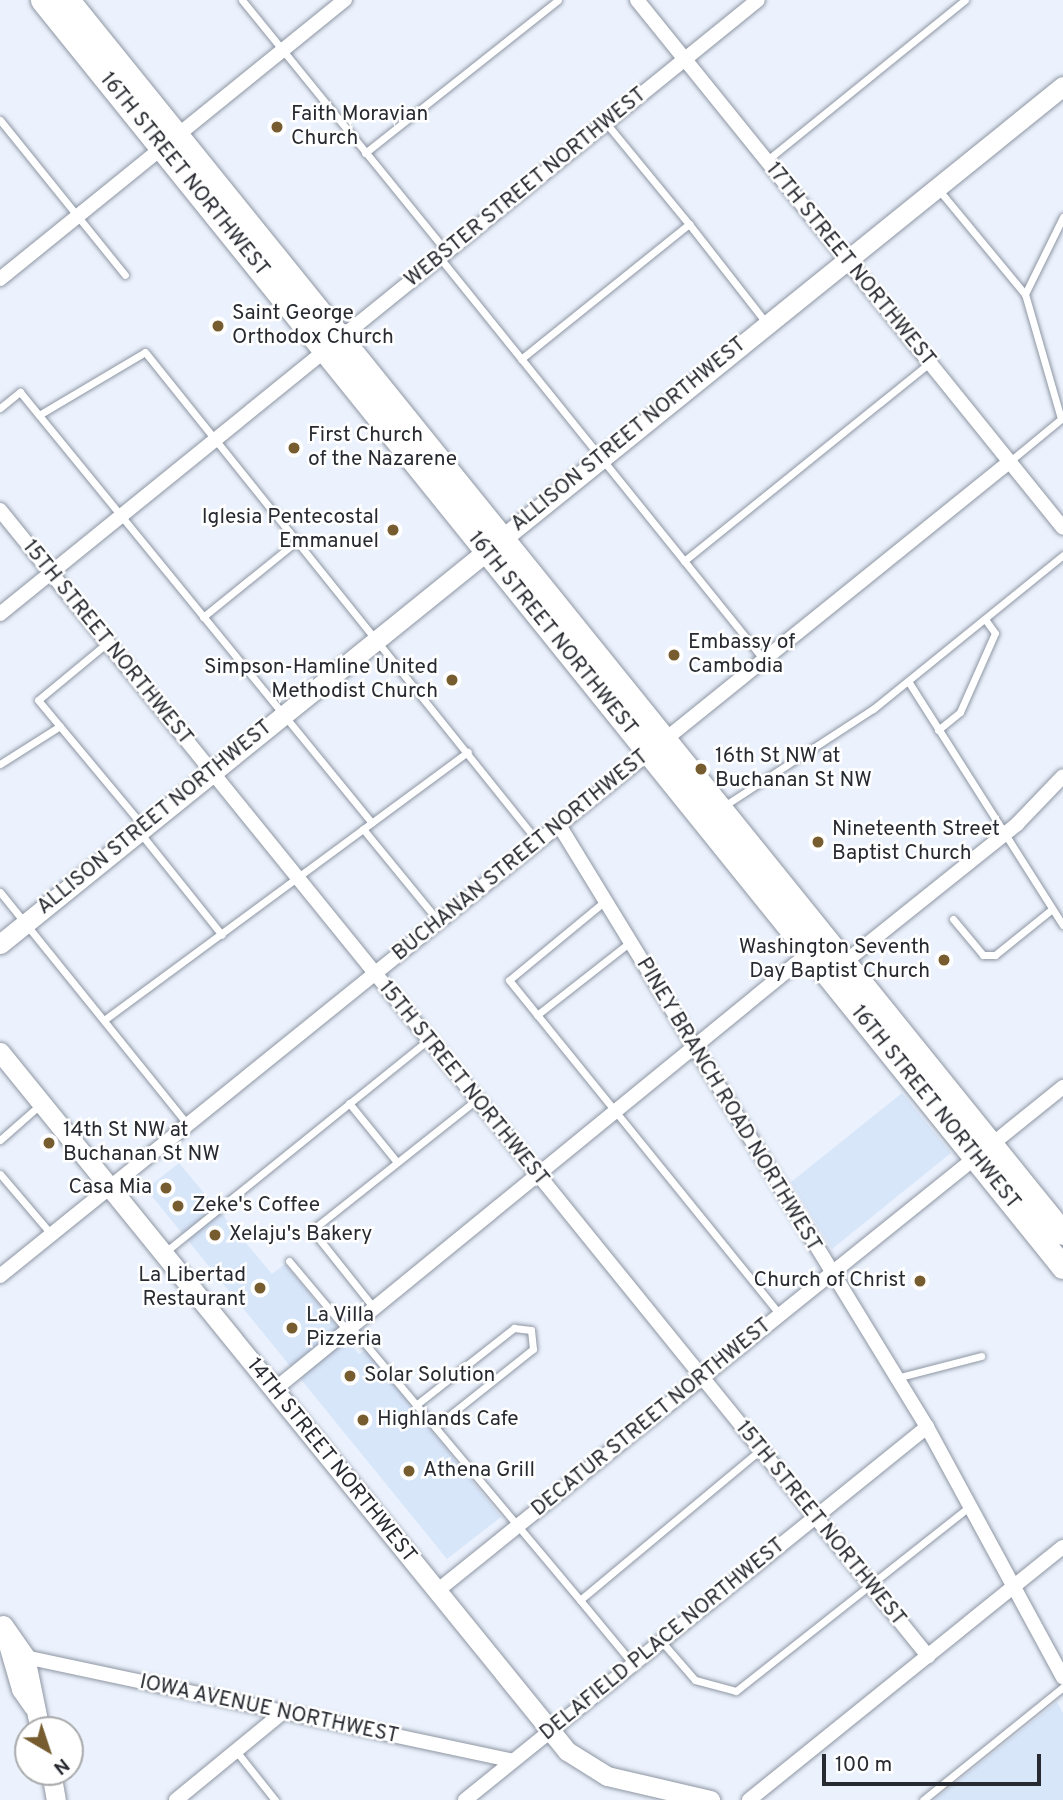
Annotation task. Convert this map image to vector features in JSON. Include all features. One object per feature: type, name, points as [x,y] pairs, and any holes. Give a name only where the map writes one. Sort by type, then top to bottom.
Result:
[{"type":"main road","name":"16TH STREET NORTHWEST","points":[[42,0],[169,142],[333,344],[983,1152],[1063,1267]]},
{"type":"main road","name":"16TH STREET NORTHWEST","points":[[68,0],[169,142]]},
{"type":"main road","name":"16TH STREET NORTHWEST","points":[[656,747],[719,809],[818,946]]},
{"type":"main road","name":"16TH STREET NORTHWEST","points":[[983,1152],[1063,1233]]},
{"type":"street","points":[[0,279],[345,0]]},
{"type":"street","name":"17TH STREET NORTHWEST","points":[[638,0],[1063,528]]},
{"type":"street","name":"WEBSTER STREET NORTHWEST","points":[[0,614],[758,0]]},
{"type":"street","name":"ALLISON STREET NORTHWEST","points":[[0,944],[1063,86]]},
{"type":"street","name":"BUCHANAN STREET NORTHWEST","points":[[0,1276],[1009,462]]},
{"type":"street","name":"15TH STREET NORTHWEST","points":[[0,510],[700,1378],[928,1656]]},
{"type":"street","points":[[836,969],[1005,835],[1063,776]]},
{"type":"street","name":"PINEY BRANCH ROAD NORTHWEST","points":[[559,825],[830,1274],[927,1427],[1063,1678]]},
{"type":"street","points":[[274,1390],[818,946]]},
{"type":"street","name":"14TH STREET NORTHWEST","points":[[0,1052],[549,1732],[592,1770],[710,1800]]},
{"type":"street","name":"DECATUR STREET NORTHWEST","points":[[436,1591],[1063,1087]]},
{"type":"street","name":"DELAFIELD PLACE NORTHWEST","points":[[464,1800],[927,1427]]},
{"type":"street","points":[[750,1800],[1063,1547]]},
{"type":"street","points":[[2,1622],[36,1716]]},
{"type":"street","name":"IOWA AVENUE NORTHWEST","points":[[11,1652],[282,1713],[513,1761]]},
{"type":"street","points":[[176,1800],[282,1713]]},
{"type":"lane","points":[[242,0],[365,153],[521,359],[764,660]]},
{"type":"lane","points":[[365,153],[558,0]]},
{"type":"lane","points":[[766,161],[965,0]]},
{"type":"lane","points":[[0,120],[125,275]]},
{"type":"lane","points":[[606,123],[767,324]]},
{"type":"lane","points":[[937,187],[1026,294],[1061,419],[1009,462]]},
{"type":"lane","points":[[1026,294],[1063,217]]},
{"type":"lane","points":[[521,359],[689,224]]},
{"type":"lane","points":[[38,415],[145,352],[538,842]]},
{"type":"lane","points":[[684,561],[929,363]]},
{"type":"lane","points":[[0,408],[20,392],[372,823]]},
{"type":"lane","points":[[203,617],[297,541]]},
{"type":"lane","points":[[719,809],[908,681],[1063,555]]},
{"type":"lane","points":[[939,730],[960,712],[995,633],[985,619]]},
{"type":"lane","points":[[107,643],[38,700],[222,935]]},
{"type":"lane","points":[[908,681],[1063,925]]},
{"type":"lane","points":[[0,764],[60,726]]},
{"type":"lane","points":[[104,1020],[468,752]]},
{"type":"lane","points":[[363,830],[439,922]]},
{"type":"lane","points":[[0,892],[187,1125]]},
{"type":"lane","points":[[606,901],[509,980],[780,1315]]},
{"type":"lane","points":[[953,919],[983,956],[995,955],[1057,912]]},
{"type":"lane","points":[[537,1015],[631,942]]},
{"type":"lane","points":[[163,1253],[428,1040]]},
{"type":"lane","points":[[374,1308],[312,1230],[476,1100]]},
{"type":"lane","points":[[0,1140],[41,1103]]},
{"type":"lane","points":[[349,1103],[397,1162]]},
{"type":"lane","points":[[0,1174],[51,1235]]},
{"type":"lane","points":[[289,1261],[435,1427],[633,1664]]},
{"type":"lane","points":[[416,1405],[514,1328],[531,1330],[533,1349],[435,1427]]},
{"type":"lane","points":[[896,1379],[981,1356]]},
{"type":"lane","points":[[580,1600],[760,1450]]},
{"type":"lane","points":[[662,1641],[695,1680],[736,1690],[971,1505]]},
{"type":"lane","points":[[923,1800],[1063,1687]]},
{"type":"lane","points":[[236,1751],[275,1800]]},
{"type":"shaded area","points":[[902,1093],[951,1153],[832,1249],[791,1182]]},
{"type":"shaded area","points":[[179,1163],[272,1274],[285,1264],[359,1354],[366,1350],[501,1517],[447,1559],[146,1189]]},
{"type":"shaded area","points":[[1057,1702],[1063,1713],[1063,1800],[934,1800]]},
{"type":"place","name":"Faith Moravian Church","points":[[277,127]]},
{"type":"place","name":"Saint George Orthodox Church","points":[[218,326]]},
{"type":"place","name":"First Church of the Nazarene","points":[[294,448]]},
{"type":"place","name":"Iglesia Pentecostal Emmanuel","points":[[393,530]]},
{"type":"place","name":"Embassy of Cambodia","points":[[674,655]]},
{"type":"place","name":"Simpson-Hamline United Methodist Church","points":[[452,680]]},
{"type":"place","name":"16th St NW at Buchanan St NW","points":[[701,769]]},
{"type":"place","name":"Nineteenth Street Baptist Church","points":[[818,842]]},
{"type":"place","name":"Washington Seventh Day Baptist Church","points":[[944,960]]},
{"type":"place","name":"14th St NW at Buchanan St NW","points":[[49,1143]]},
{"type":"place","name":"Casa Mia","points":[[166,1188]]},
{"type":"place","name":"Zeke's Coffee","points":[[178,1206]]},
{"type":"place","name":"Xelaju's Bakery","points":[[215,1235]]},
{"type":"place","name":"Church of Christ","points":[[920,1281]]},
{"type":"place","name":"La Libertad Restaurant","points":[[260,1288]]},
{"type":"place","name":"La Villa Pizzeria","points":[[292,1328]]},
{"type":"place","name":"Solar Solution","points":[[350,1376]]},
{"type":"place","name":"Highlands Cafe","points":[[363,1420]]},
{"type":"place","name":"Athena Grill","points":[[409,1471]]}]
